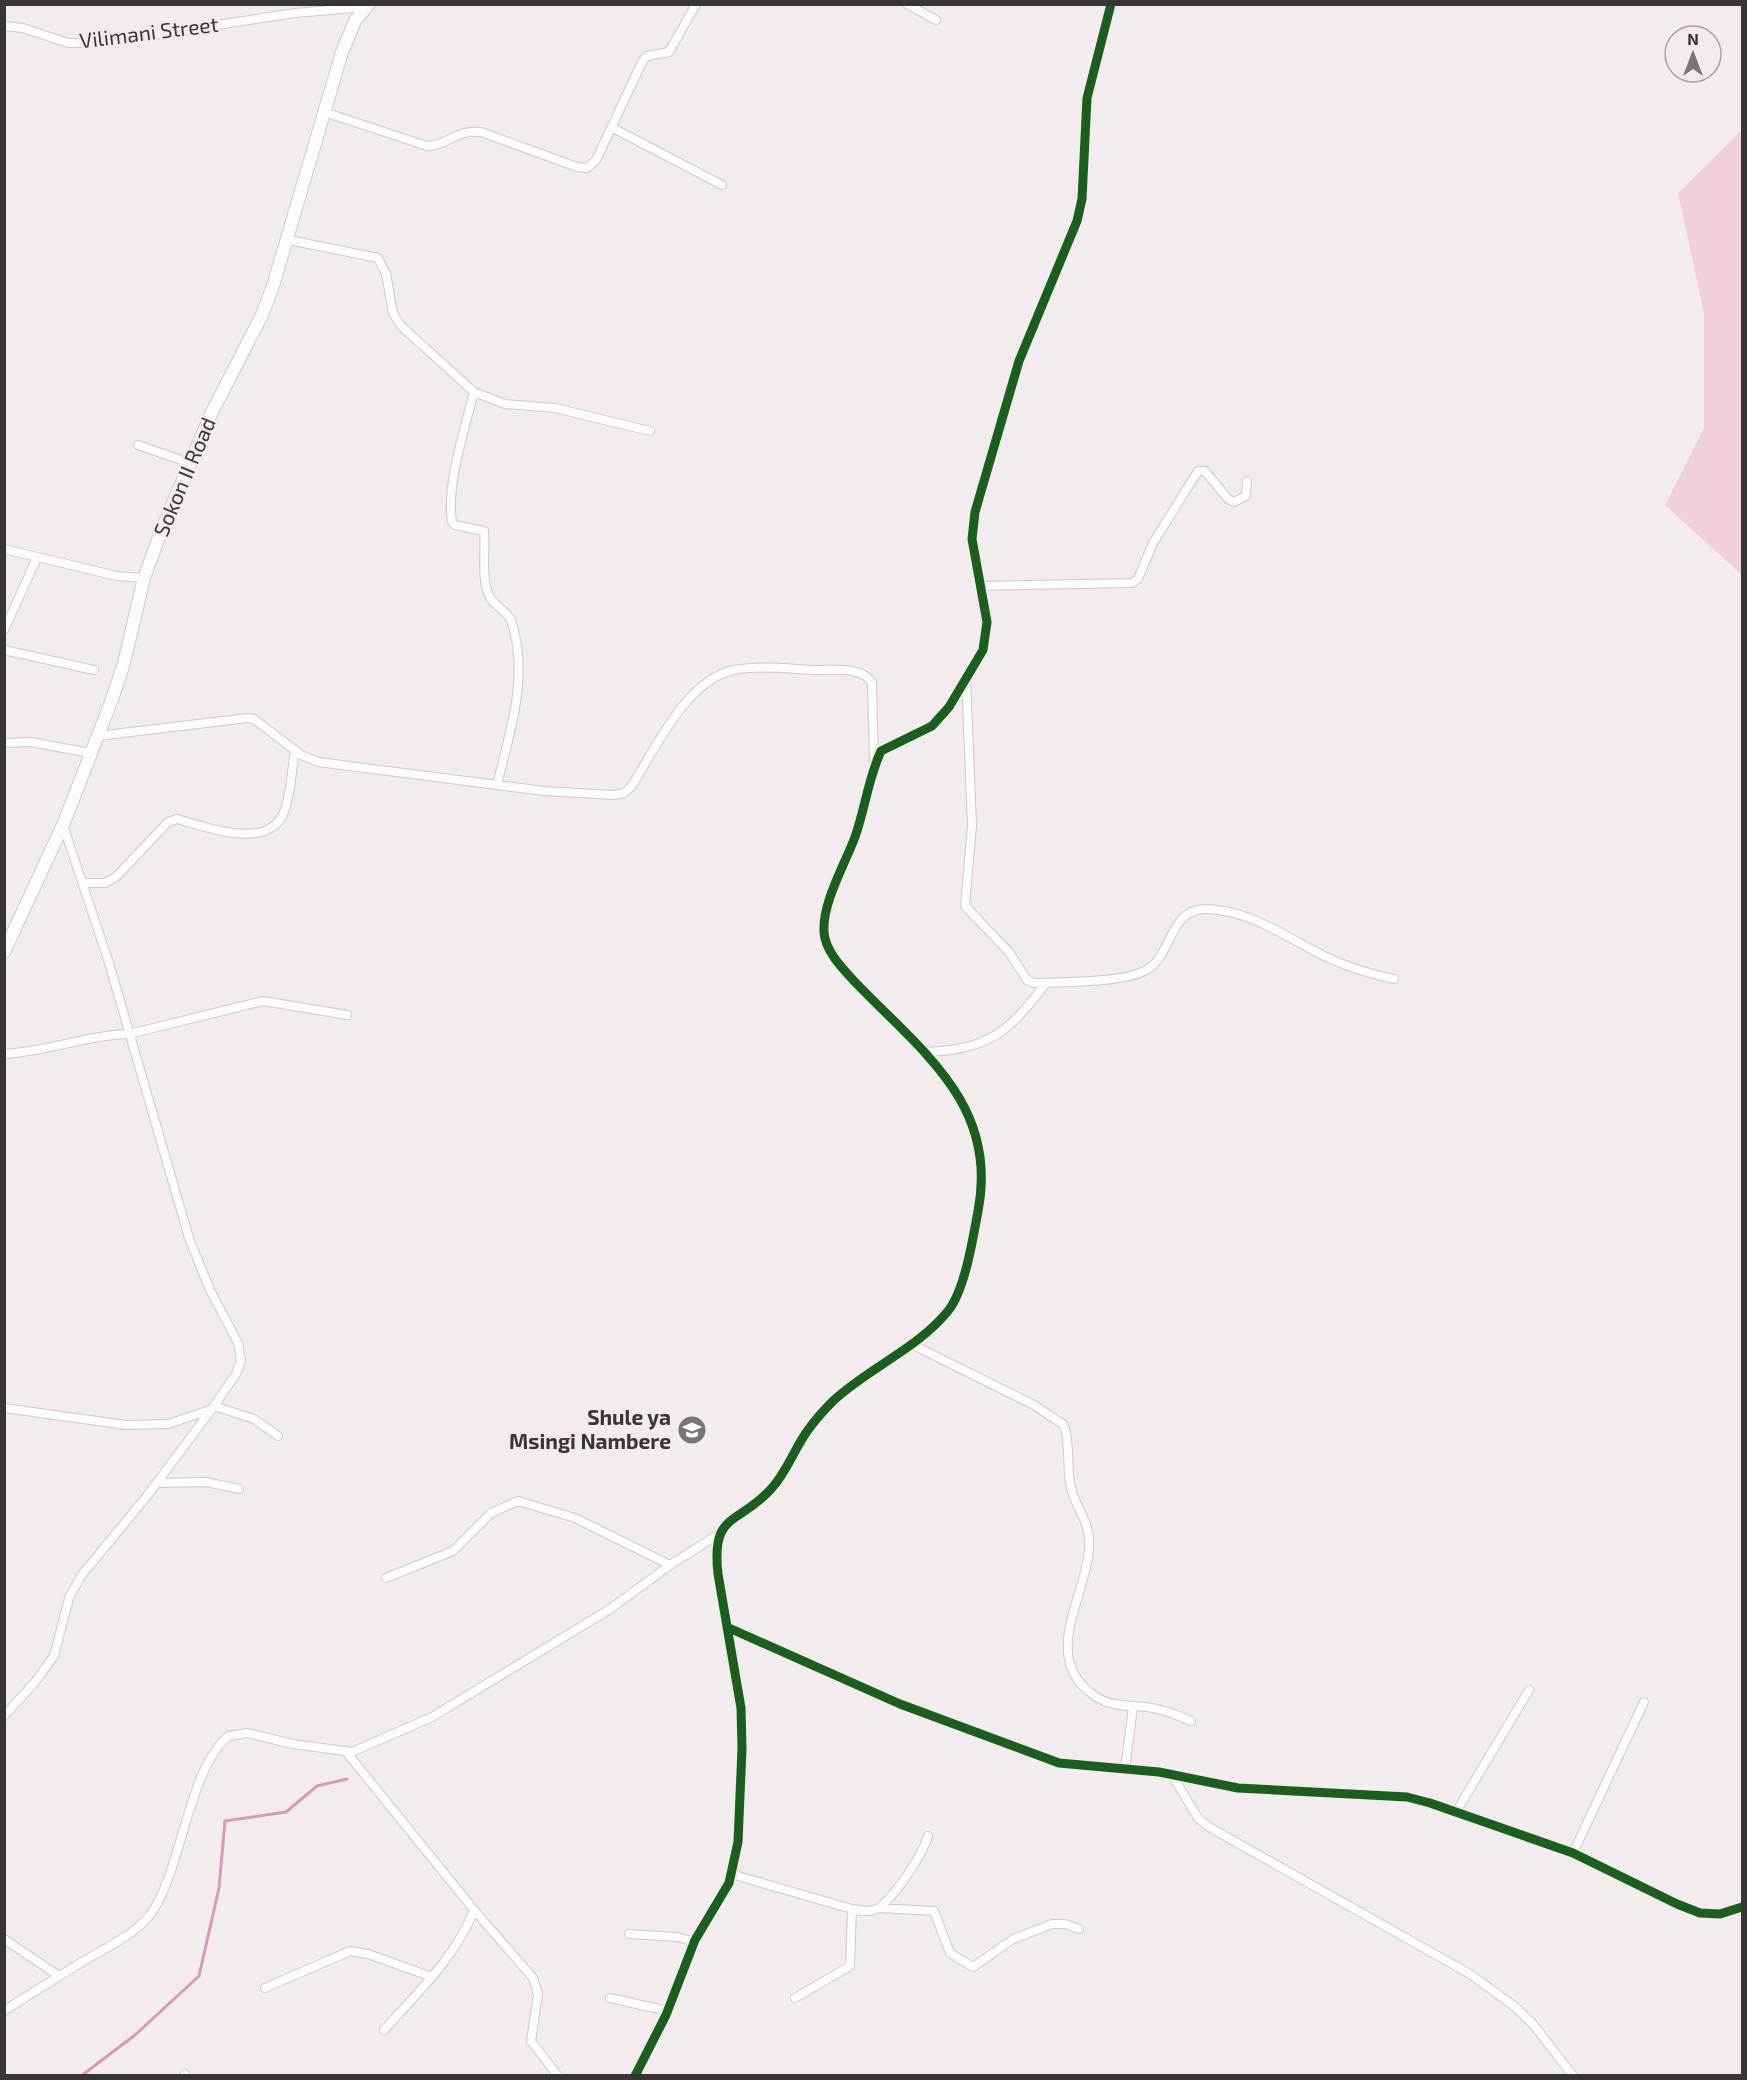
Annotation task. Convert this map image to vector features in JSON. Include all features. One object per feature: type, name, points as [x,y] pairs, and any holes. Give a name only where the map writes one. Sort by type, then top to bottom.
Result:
[{"type":"street","points":[[324,112],[430,146],[465,131],[481,132],[583,168],[594,163],[643,60],[647,56],[669,52],[696,4]]},
{"type":"street","points":[[908,4],[936,20]]},
{"type":"street","points":[[874,765],[886,746],[915,736],[932,726],[949,707],[976,664],[985,642],[987,622],[972,539],[975,512],[1020,361],[1077,221],[1082,199],[1087,98],[1111,4]]},
{"type":"street","name":"Vilimani Street","points":[[4,26],[23,28],[68,43],[100,43],[295,13],[368,6]]},
{"type":"street","name":"Sokon II Road","points":[[4,952],[63,825],[97,736],[124,663],[144,578],[190,463],[211,414],[262,315],[289,240],[348,34],[368,6]]},
{"type":"street","points":[[611,127],[722,185]]},
{"type":"street","points":[[289,240],[378,258],[386,274],[393,313],[402,326],[474,393],[505,404],[555,408],[650,431]]},
{"type":"street","points":[[474,393],[460,447],[452,498],[452,521],[484,531],[488,592],[492,602],[511,619],[520,670],[512,724],[496,785]]},
{"type":"street","points":[[138,445],[190,463]]},
{"type":"street","points":[[980,586],[1132,583],[1138,579],[1153,543],[1198,471],[1205,471],[1228,499],[1234,502],[1246,496],[1247,481]]},
{"type":"street","points":[[4,549],[117,576],[144,578]]},
{"type":"street","points":[[4,630],[37,558]]},
{"type":"street","points":[[4,650],[94,670]]},
{"type":"street","points":[[97,736],[248,718],[254,719],[295,750],[318,762],[496,785],[593,795],[624,794],[631,787],[671,722],[698,689],[728,672],[750,668],[847,670],[869,678],[872,683],[874,765],[855,836],[826,910],[824,931],[839,965],[927,1052],[953,1084],[980,1148],[982,1164],[978,1210],[957,1294],[950,1309],[913,1345],[863,1377],[834,1401],[808,1430],[772,1489],[752,1506],[726,1522],[719,1534],[716,1556],[741,1708],[742,1749],[738,1842],[724,1894],[694,1942],[668,2011],[635,2076]]},
{"type":"street","points":[[966,677],[972,825],[965,906],[1009,952],[1027,981],[1046,983],[1108,980],[1148,970],[1163,951],[1183,918],[1192,911],[1204,909],[1223,911],[1259,923],[1341,963],[1394,979]]},
{"type":"street","points":[[4,743],[31,742],[90,753]]},
{"type":"street","points":[[83,883],[105,883],[116,877],[168,822],[177,819],[243,835],[272,827],[282,818],[295,750]]},
{"type":"street","points":[[4,1716],[35,1682],[54,1656],[69,1598],[81,1576],[158,1483],[212,1408],[236,1374],[241,1352],[210,1290],[189,1238],[83,883],[63,825]]},
{"type":"street","points":[[927,1052],[959,1050],[991,1039],[1010,1026],[1025,1011],[1046,983]]},
{"type":"street","points":[[4,1054],[34,1052],[106,1034],[129,1034],[263,1001],[347,1016]]},
{"type":"street","points":[[913,1345],[1034,1404],[1064,1425],[1071,1487],[1088,1524],[1089,1534],[1086,1565],[1069,1625],[1068,1658],[1082,1685],[1096,1697],[1114,1705],[1161,1710],[1191,1721]]},
{"type":"street","points":[[4,1408],[126,1425],[168,1425],[212,1408],[254,1419],[278,1436]]},
{"type":"street","points":[[158,1483],[206,1482],[239,1489]]},
{"type":"street","points":[[386,1578],[453,1551],[491,1513],[518,1502],[575,1518],[670,1565]]},
{"type":"street","points":[[4,2011],[139,1926],[149,1915],[161,1894],[208,1761],[223,1740],[234,1733],[247,1733],[347,1753],[432,1717],[610,1610],[670,1565],[719,1534]]},
{"type":"street","points":[[729,1628],[900,1704],[1059,1763],[1172,1775],[1238,1788],[1407,1797],[1573,1853],[1700,1913],[1720,1914],[1743,1907]]},
{"type":"street","points":[[1456,1812],[1529,1690]]},
{"type":"street","points":[[1573,1853],[1644,1702]]},
{"type":"street","points":[[1125,1769],[1133,1707]]},
{"type":"street","points":[[347,1753],[538,1986],[531,2041],[558,2076]]},
{"type":"street","points":[[1172,1775],[1198,1818],[1209,1827],[1470,1974],[1514,2006],[1533,2024],[1573,2076]]},
{"type":"street","points":[[879,1908],[915,1865],[924,1850],[928,1836]]},
{"type":"street","points":[[731,1874],[852,1909],[934,1911],[950,1953],[973,1967],[1013,1939],[1052,1924],[1061,1923],[1078,1929]]},
{"type":"street","points":[[795,1998],[850,1966],[852,1909]]},
{"type":"street","points":[[384,2030],[432,1977],[458,1944],[474,1910]]},
{"type":"street","points":[[629,1934],[678,1937],[694,1942]]},
{"type":"street","points":[[4,1939],[59,1976]]},
{"type":"street","points":[[265,1988],[350,1951],[368,1954],[432,1977]]},
{"type":"street","points":[[610,1998],[668,2011]]},
{"type":"shaded area","points":[[1742,130],[1742,575],[1665,505],[1704,428],[1704,313],[1678,193]]},
{"type":"waterway","points":[[81,2076],[135,2035],[199,1976],[219,1888],[225,1821],[286,1812],[317,1786],[347,1779]]},
{"type":"cycle path","points":[[635,2076],[666,2015],[695,1940],[729,1883],[738,1842],[742,1749],[741,1708],[718,1574],[717,1554],[723,1529],[771,1489],[808,1430],[834,1400],[908,1347],[948,1311],[964,1277],[971,1249],[978,1211],[981,1173],[977,1140],[965,1109],[949,1082],[928,1056],[835,959],[825,939],[824,921],[830,896],[855,837],[881,751],[932,726],[949,707],[983,650],[987,622],[972,539],[975,512],[1019,361],[1077,221],[1082,199],[1087,98],[1111,4]]},
{"type":"cycle path","points":[[729,1628],[900,1704],[1059,1763],[1159,1772],[1238,1788],[1407,1797],[1573,1853],[1700,1913],[1720,1914],[1742,1907]]},
{"type":"place","name":"Shule ya Msingi Nambere","points":[[692,1430]]}]
